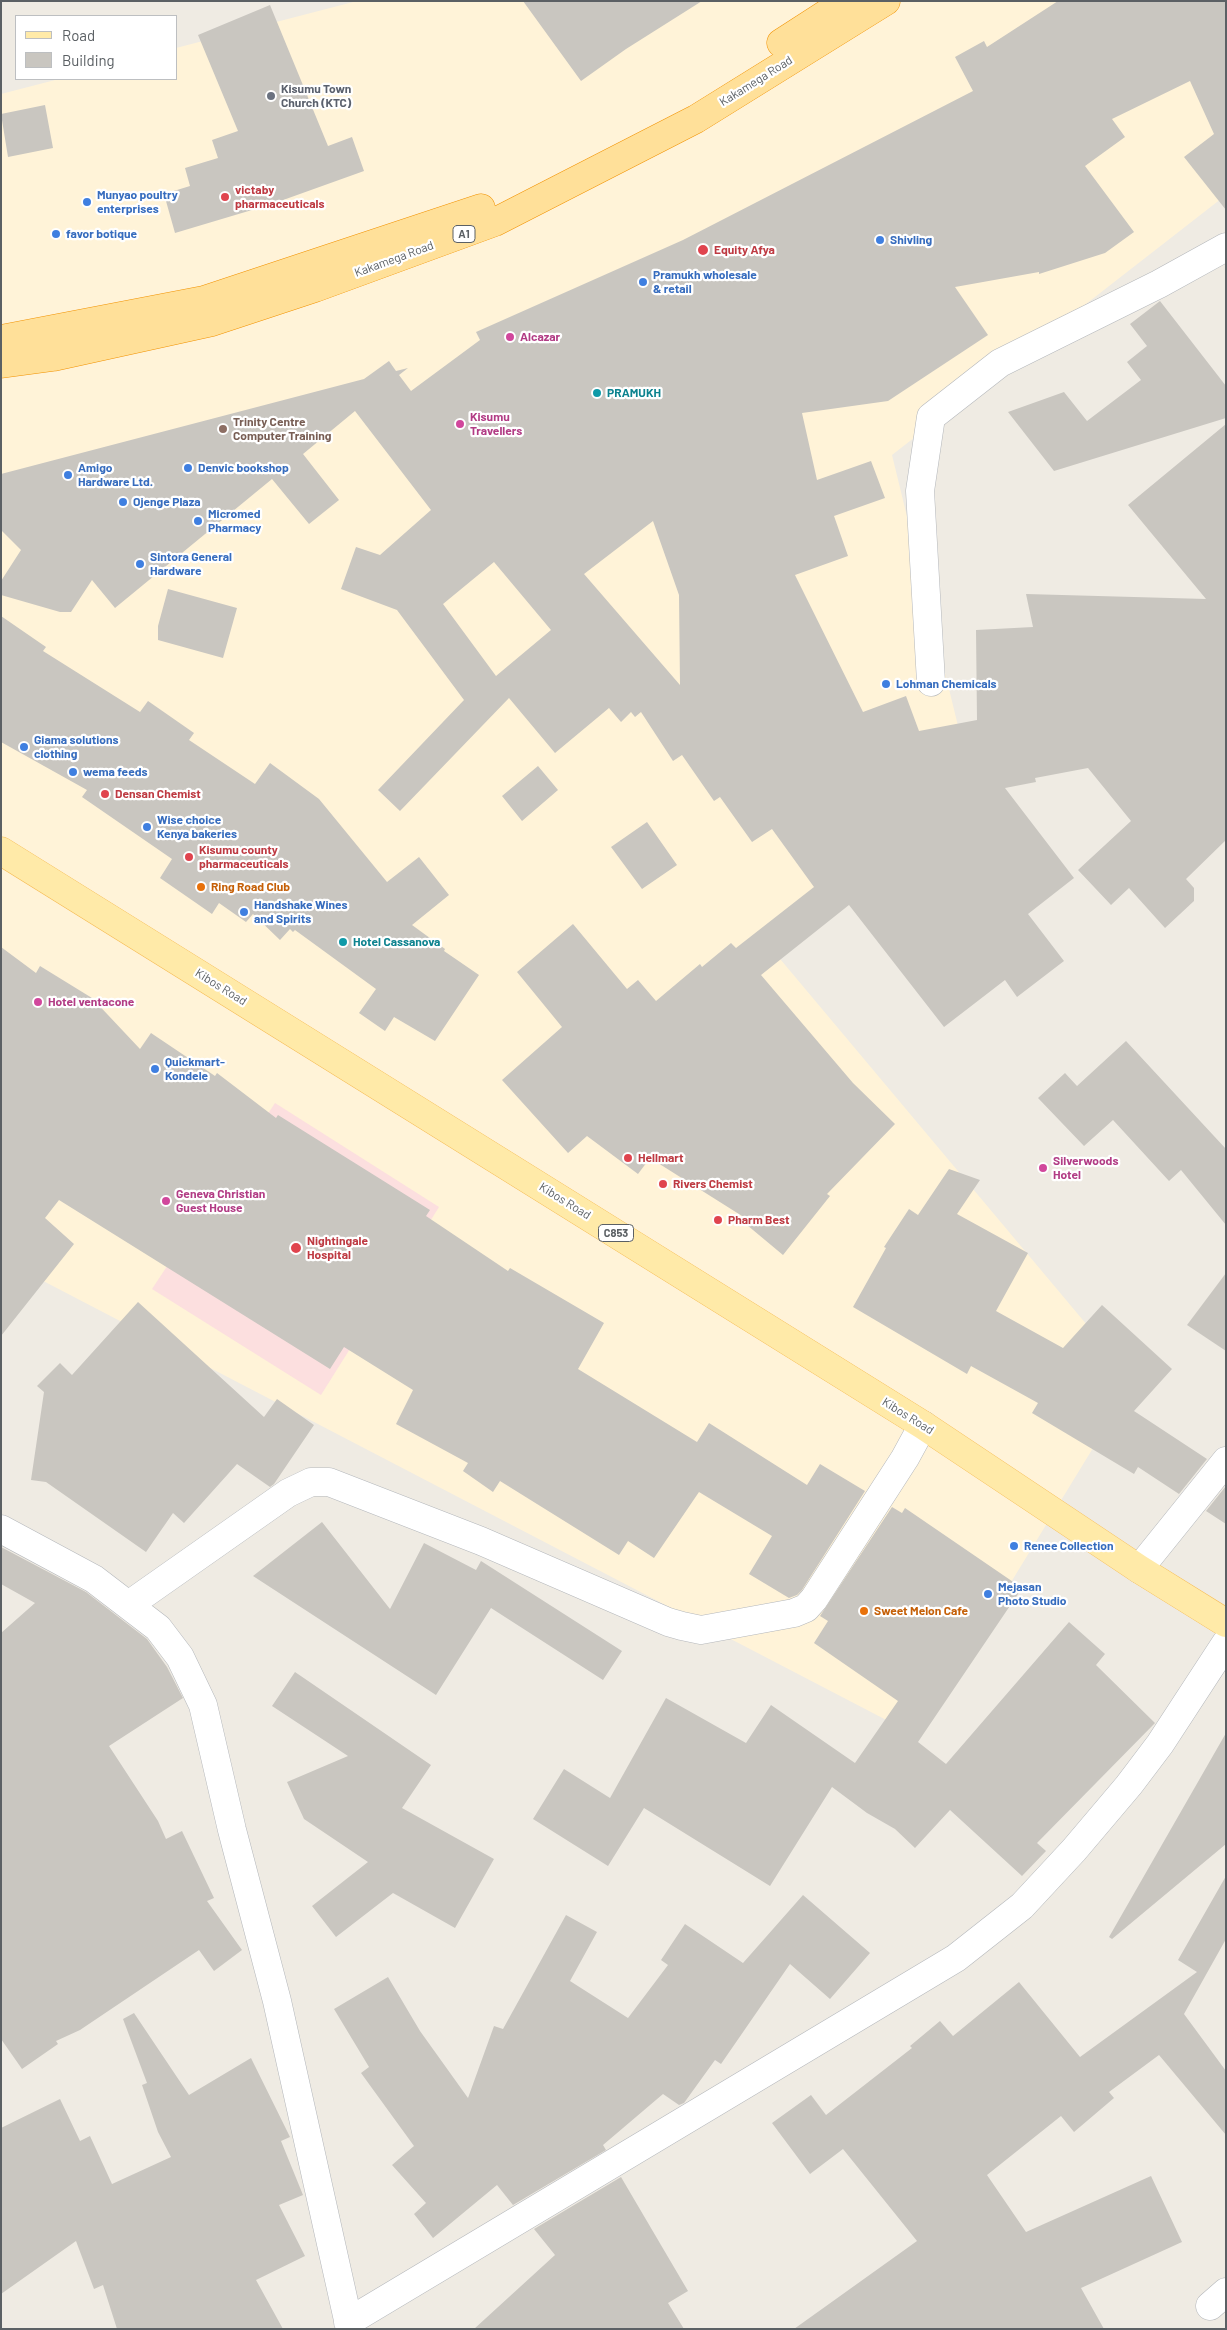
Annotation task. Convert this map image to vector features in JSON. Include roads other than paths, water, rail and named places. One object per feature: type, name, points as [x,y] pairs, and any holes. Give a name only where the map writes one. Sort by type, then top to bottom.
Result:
[{"type":"highway","name":"Kakamega Road","points":[[1,339],[204,300],[482,208],[632,135],[688,104],[846,1]]},
{"type":"highway","name":"Kakamega Road","points":[[1,364],[53,357],[212,322],[315,288],[495,222],[696,119],[886,1]]},
{"type":"main road","name":"Kibos Road","points":[[1,850],[923,1425],[1139,1569],[1226,1623]]},
{"type":"street","points":[[931,682],[920,491],[932,417],[1000,363],[1159,284],[1226,246]]},
{"type":"street","points":[[130,1604],[288,1493],[311,1482],[329,1482],[481,1541],[668,1622],[682,1626],[701,1630],[794,1613],[806,1608],[814,1599],[905,1458],[923,1425]]},
{"type":"street","points":[[1139,1569],[1226,1460]]},
{"type":"street","points":[[1,1529],[94,1579],[130,1604],[158,1628],[180,1657],[203,1704],[232,1830],[277,2001],[349,2326],[956,1958],[1022,1906],[1130,1785],[1160,1744],[1226,1643]]},
{"type":"place","name":"Kisumu Town Church (KTC)","points":[[271,96]]},
{"type":"place","name":"victaby pharmaceuticals","points":[[225,197]]},
{"type":"place","name":"Munyao poultry enterprises","points":[[87,202]]},
{"type":"place","name":"favor botique","points":[[56,234]]},
{"type":"place","name":"Shivling","points":[[880,240]]},
{"type":"place","name":"Equity Afya","points":[[703,250]]},
{"type":"place","name":"Pramukh wholesale & retail","points":[[643,282]]},
{"type":"place","name":"Alcazar","points":[[510,337]]},
{"type":"place","name":"PRAMUKH","points":[[597,393]]},
{"type":"place","name":"Kisumu Travellers","points":[[460,424]]},
{"type":"place","name":"Trinity Centre Computer Training","points":[[223,429]]},
{"type":"place","name":"Denvic bookshop","points":[[188,468]]},
{"type":"place","name":"Amigo Hardware Ltd.","points":[[68,475]]},
{"type":"place","name":"Ojenge Plaza","points":[[123,502]]},
{"type":"place","name":"Micromed Pharmacy","points":[[198,521]]},
{"type":"place","name":"Sintora General Hardware","points":[[140,564]]},
{"type":"place","name":"Lohman Chemicals","points":[[886,684]]},
{"type":"place","name":"Giama solutions clothing","points":[[24,747]]},
{"type":"place","name":"wema feeds","points":[[73,772]]},
{"type":"place","name":"Densan Chemist","points":[[105,794]]},
{"type":"place","name":"Wise choice Kenya bakeries","points":[[147,827]]},
{"type":"place","name":"Kisumu county pharmaceuticals","points":[[189,857]]},
{"type":"place","name":"Ring Road Club","points":[[201,887]]},
{"type":"place","name":"Handshake Wines and Spirits","points":[[244,912]]},
{"type":"place","name":"Hotel Cassanova","points":[[343,942]]},
{"type":"place","name":"Hotel ventacone","points":[[38,1002]]},
{"type":"place","name":"Quickmart- Kondele","points":[[155,1069]]},
{"type":"place","name":"Hellmart","points":[[628,1158]]},
{"type":"place","name":"Silverwoods Hotel","points":[[1043,1168]]},
{"type":"place","name":"Rivers Chemist","points":[[663,1184]]},
{"type":"place","name":"Geneva Christian Guest House","points":[[166,1201]]},
{"type":"place","name":"Pharm Best","points":[[718,1220]]},
{"type":"place","name":"Nightingale Hospital","points":[[296,1248]]},
{"type":"place","name":"Renee Collection","points":[[1014,1546]]},
{"type":"place","name":"Mejasan Photo Studio","points":[[988,1594]]},
{"type":"place","name":"Sweet Melon Cafe","points":[[864,1611]]}]
